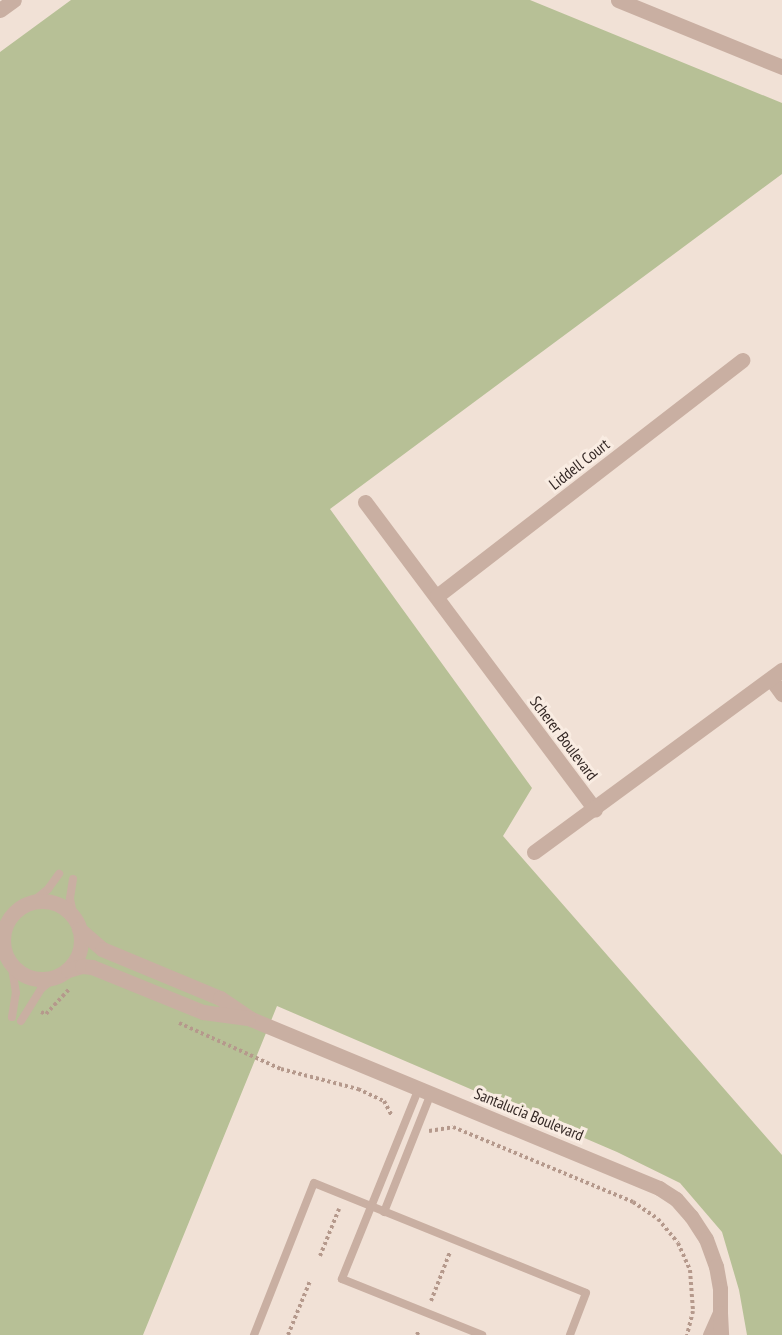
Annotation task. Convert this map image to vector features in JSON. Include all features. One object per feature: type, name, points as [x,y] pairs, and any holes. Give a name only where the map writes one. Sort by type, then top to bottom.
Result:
[{"type":"street","points":[[0,10],[14,0]]},
{"type":"street","points":[[618,0],[782,67]]},
{"type":"street","name":"Liddell Court","points":[[437,596],[742,360]]},
{"type":"street","name":"Scherer Boulevard","points":[[365,502],[595,809],[776,674]]},
{"type":"street","points":[[776,674],[782,694]]},
{"type":"street","points":[[534,852],[595,809]]},
{"type":"street","name":"Santalucia Boulevard","points":[[0,912],[26,904],[56,903],[102,949],[220,998],[251,1019],[639,1178],[676,1199],[706,1239],[716,1266],[720,1289],[721,1335]]},
{"type":"street","points":[[6,958],[3,934],[12,914],[26,904]]},
{"type":"street","points":[[63,973],[79,951],[76,923]]},
{"type":"street","name":"Santalucia Boulevard","points":[[6,958],[33,979],[63,973],[82,966],[92,967],[203,1012],[251,1019]]},
{"type":"street","name":"Santalucia Boulevard","points":[[710,1335],[720,1312]]},
{"type":"lane","points":[[26,904],[48,889],[59,874]]},
{"type":"lane","points":[[73,879],[70,898],[76,923]]},
{"type":"lane","points":[[6,958],[16,993],[12,1017]]},
{"type":"lane","points":[[21,1021],[41,989],[63,973]]},
{"type":"lane","points":[[425,1090],[371,1207],[342,1279],[482,1335]]},
{"type":"lane","points":[[384,1212],[425,1090]]},
{"type":"lane","points":[[254,1335],[314,1183],[586,1293],[570,1335]]},
{"type":"path","points":[[37,1011],[46,1014],[73,986]]},
{"type":"path","points":[[176,1021],[281,1069],[358,1089],[384,1101],[392,1116],[402,1120]]},
{"type":"path","points":[[423,1129],[430,1131],[447,1126],[453,1127],[633,1202],[658,1219],[678,1243],[690,1270],[693,1311],[687,1335]]},
{"type":"path","points":[[320,1257],[341,1205]]},
{"type":"path","points":[[430,1302],[450,1252]]},
{"type":"path","points":[[288,1335],[310,1281]]},
{"type":"green space","points":[[71,0],[530,0],[782,103],[782,174],[330,509],[532,788],[503,836],[782,1155],[782,1335],[747,1335],[739,1290],[722,1232],[680,1183],[617,1152],[277,1006],[143,1335],[0,1335],[0,52]]}]
